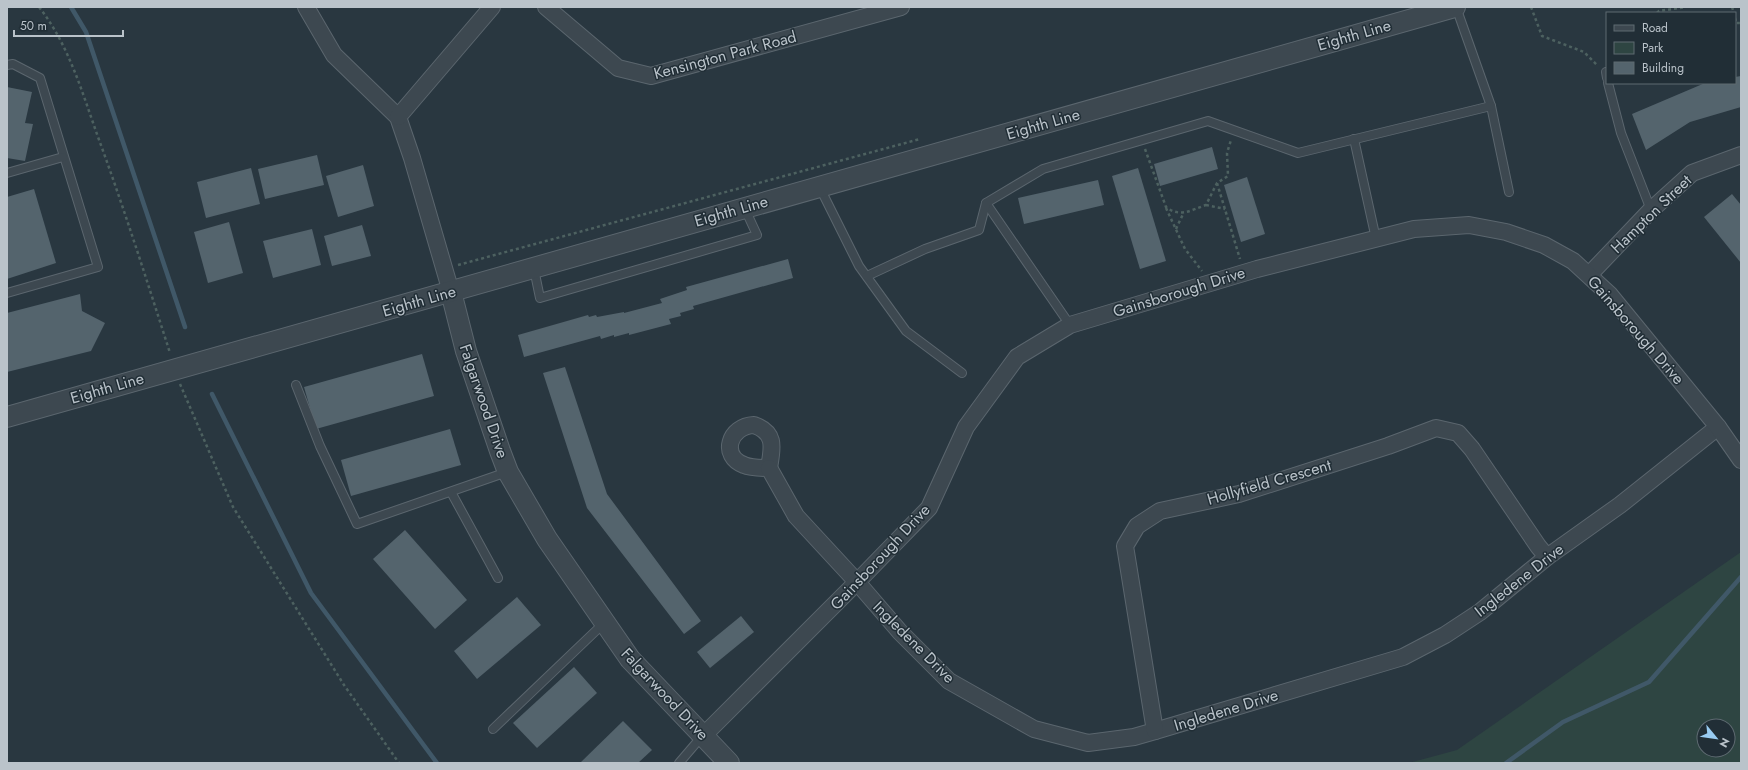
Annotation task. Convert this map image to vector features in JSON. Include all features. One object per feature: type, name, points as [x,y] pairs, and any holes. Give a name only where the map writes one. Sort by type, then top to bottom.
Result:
[{"type":"street","name":"Falgarwood Drive","points":[[306,7],[334,54],[398,117],[412,158],[451,292],[466,351],[508,472],[547,539],[630,660],[704,735],[729,763]]},
{"type":"street","points":[[398,117],[492,7]]},
{"type":"street","name":"Kensington Park Road","points":[[546,7],[618,68],[651,76],[901,7]]},
{"type":"street","name":"Eighth Line","points":[[7,417],[451,292],[744,207],[1455,7]]},
{"type":"street","name":"Hampton Street","points":[[1589,275],[1652,210],[1692,173],[1741,155]]},
{"type":"street","name":"Gainsborough Drive","points":[[704,735],[858,582],[929,508],[966,427],[1017,357],[1070,325],[1244,273],[1414,229],[1469,225],[1506,232],[1544,245],[1574,261],[1610,296],[1718,427],[1741,460]]},
{"type":"street","name":"Ingledene Drive","points":[[769,468],[796,516],[858,582],[900,632],[949,681],[1034,729],[1088,743],[1134,737],[1403,657],[1445,635],[1480,612],[1547,557],[1620,505],[1718,427]]},
{"type":"street","name":"Hollyfield Crescent","points":[[1155,731],[1125,546],[1137,526],[1160,511],[1239,494],[1388,446],[1436,428],[1458,433],[1472,449],[1547,557]]},
{"type":"lane","points":[[1455,7],[1490,106],[1509,192]]},
{"type":"lane","points":[[7,65],[13,64],[40,78],[98,267],[7,293]]},
{"type":"lane","points":[[1608,84],[1621,133],[1652,210]]},
{"type":"lane","points":[[867,276],[925,249],[979,230],[986,203],[1043,169],[1208,121],[1298,153],[1490,106]]},
{"type":"lane","points":[[1354,139],[1376,239]]},
{"type":"lane","points":[[7,173],[64,157]]},
{"type":"lane","points":[[819,187],[859,266],[906,331],[962,373]]},
{"type":"lane","points":[[986,203],[1070,325]]},
{"type":"lane","points":[[534,268],[540,298],[756,235],[744,207]]},
{"type":"lane","points":[[296,385],[320,446],[357,524],[508,472]]},
{"type":"lane","points":[[451,492],[498,578]]},
{"type":"lane","points":[[493,729],[604,623]]},
{"type":"lane","points":[[679,763],[704,735]]},
{"type":"path","points":[[39,7],[48,19],[68,55],[125,212],[174,369],[233,507],[344,685],[399,763]]},
{"type":"path","points":[[1532,7],[1542,36],[1584,52],[1606,75]]},
{"type":"path","points":[[1658,12],[1686,7]]},
{"type":"path","points":[[1206,205],[1217,182],[1228,176],[1227,153],[1233,130]]},
{"type":"path","points":[[1141,140],[1166,207],[1185,249],[1210,283]]},
{"type":"path","points":[[1217,182],[1244,273]]},
{"type":"path","points":[[1166,207],[1173,213],[1183,213],[1206,205],[1225,209]]},
{"type":"path","points":[[1176,229],[1183,213]]},
{"type":"green space","points":[[1741,552],[1741,763],[1409,763],[1457,750]]},
{"type":"building","points":[[1741,76],[1741,107],[1690,122],[1646,150],[1632,114],[1703,84],[1736,84],[1736,77]]},
{"type":"building","points":[[7,87],[32,92],[25,123],[33,124],[25,161],[7,158]]},
{"type":"building","points":[[1212,147],[1218,169],[1160,186],[1154,164]]},
{"type":"building","points":[[317,155],[324,185],[265,199],[258,169]]},
{"type":"building","points":[[363,165],[374,206],[338,217],[326,176]]},
{"type":"building","points":[[251,168],[260,204],[206,218],[197,182]]},
{"type":"building","points":[[1138,168],[1166,261],[1140,269],[1112,176]]},
{"type":"building","points":[[1247,177],[1265,234],[1241,242],[1224,185]]},
{"type":"building","points":[[1098,180],[1104,205],[1024,224],[1018,198]]},
{"type":"building","points":[[34,189],[56,263],[7,279],[7,197]]},
{"type":"building","points":[[1732,194],[1741,205],[1741,263],[1704,217]]},
{"type":"building","points":[[229,222],[243,273],[208,283],[194,232]]},
{"type":"building","points":[[362,225],[371,256],[332,266],[324,236]]},
{"type":"building","points":[[312,229],[321,265],[273,278],[263,241]]},
{"type":"building","points":[[788,259],[793,278],[693,306],[694,309],[680,313],[681,316],[669,319],[671,324],[629,335],[629,333],[614,337],[614,335],[601,339],[600,336],[524,357],[518,335],[588,315],[589,317],[596,315],[597,317],[624,313],[662,303],[660,299],[687,290],[686,287]]},
{"type":"building","points":[[80,294],[82,311],[105,323],[91,351],[7,372],[7,313]]},
{"type":"building","points":[[422,354],[434,396],[316,429],[304,387]]},
{"type":"building","points":[[565,367],[607,494],[701,621],[684,634],[587,508],[543,373]]},
{"type":"building","points":[[450,429],[461,465],[351,496],[341,460]]},
{"type":"building","points":[[405,530],[467,600],[435,629],[373,559]]},
{"type":"building","points":[[517,597],[541,625],[477,679],[454,651]]},
{"type":"building","points":[[741,616],[754,632],[710,668],[697,652]]},
{"type":"building","points":[[574,667],[597,693],[537,748],[513,723]]},
{"type":"building","points":[[623,721],[652,750],[638,763],[580,763]]},
{"type":"waterway","points":[[71,7],[86,32],[185,327]]},
{"type":"waterway","points":[[212,394],[311,593],[437,763]]},
{"type":"waterway","points":[[1506,763],[1563,722],[1649,682],[1741,577]]}]
